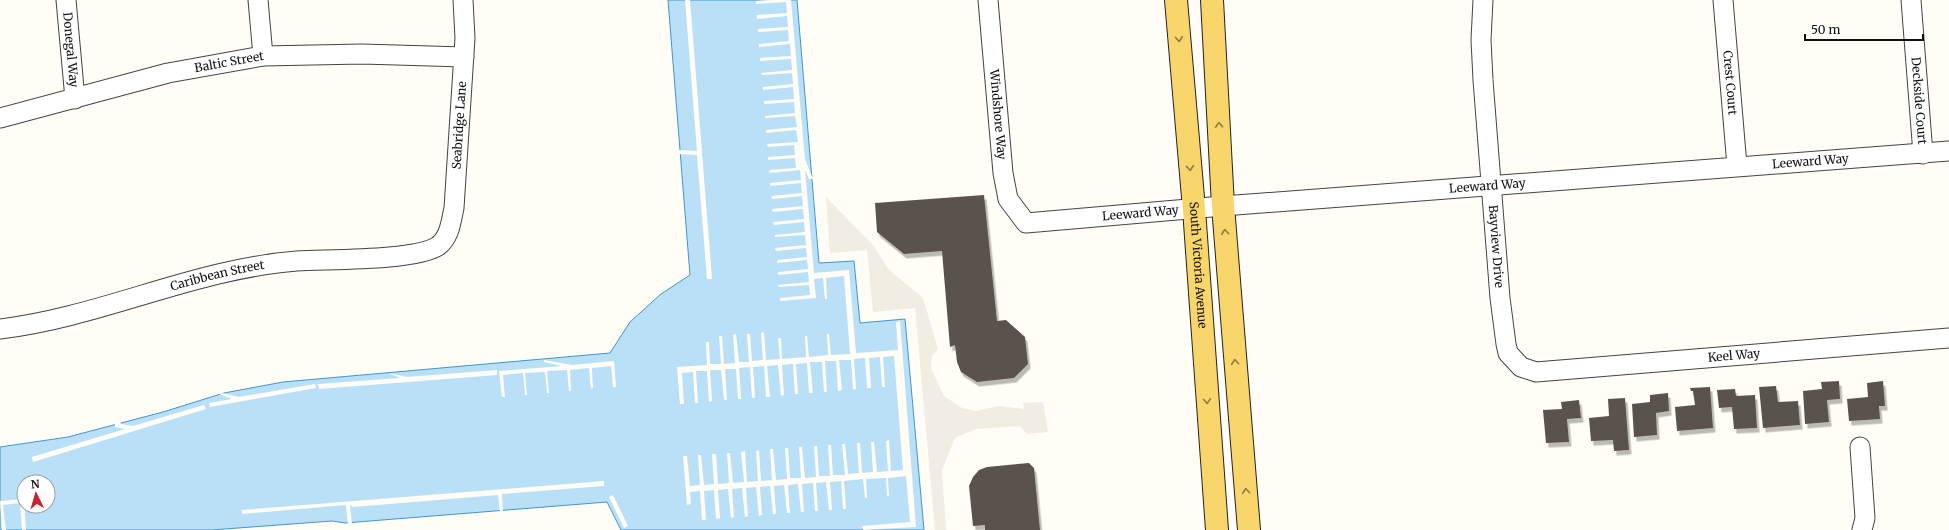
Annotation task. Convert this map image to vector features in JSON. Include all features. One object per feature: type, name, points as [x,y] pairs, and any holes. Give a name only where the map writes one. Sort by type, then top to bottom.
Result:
[{"type":"main road","name":"South Victoria Avenue","points":[[1176,0],[1194,209],[1217,530]]},
{"type":"main road","points":[[1212,0],[1223,206],[1249,530]]},
{"type":"street","name":"Donegal Way","points":[[66,0],[75,99]]},
{"type":"street","points":[[258,0],[263,56]]},
{"type":"street","name":"Seabridge Lane","points":[[438,246],[448,234],[454,208],[464,57],[463,0]]},
{"type":"street","name":"Windshore Way","points":[[988,0],[1006,193],[1008,199],[1026,223]]},
{"type":"street","name":"Bayview Drive","points":[[1483,0],[1483,80],[1490,186],[1500,298],[1508,353],[1521,367]]},
{"type":"street","name":"Crest Court","points":[[1723,0],[1737,166]]},
{"type":"street","name":"Deckside Court","points":[[1911,0],[1923,154]]},
{"type":"street","name":"Baltic Street","points":[[0,118],[168,73],[263,56],[362,54],[464,57]]},
{"type":"street","name":"Leeward Way","points":[[1026,223],[1223,206],[1737,166],[1949,152]]},
{"type":"street","name":"Caribbean Street","points":[[0,329],[70,315],[216,273],[258,266],[298,262],[348,260],[418,253],[438,246]]},
{"type":"street","name":"Keel Way","points":[[1521,367],[1536,372],[1949,338]]},
{"type":"street","points":[[1860,446],[1865,518],[1862,530]]},
{"type":"shaded area","points":[[826,197],[873,245],[889,270],[923,298],[938,349],[932,355],[931,368],[944,396],[962,408],[975,411],[998,406],[1024,409],[1023,403],[1043,402],[1048,432],[1027,434],[1020,426],[976,429],[955,438],[942,470],[946,530],[935,530],[915,308],[873,312],[867,250],[830,253]]},
{"type":"water","points":[[668,0],[797,0],[819,263],[854,261],[860,323],[905,319],[924,530],[621,530],[607,502],[345,523],[332,521],[211,530],[0,530],[0,447],[68,437],[163,412],[224,393],[283,382],[610,353],[630,322],[661,294],[690,275]]},
{"type":"pier","points":[[685,0],[690,0],[712,279],[707,279],[697,155],[678,154],[678,150],[697,151]]},
{"type":"pier","points":[[791,0],[805,159],[813,179],[809,179],[805,170],[814,273],[849,270],[856,353],[898,350],[896,322],[900,321],[916,527],[863,530],[862,526],[910,522],[906,476],[888,478],[889,496],[887,496],[886,478],[866,479],[867,498],[865,498],[863,479],[844,481],[846,509],[843,509],[841,481],[830,482],[832,510],[829,510],[826,482],[816,483],[818,511],[815,511],[813,483],[802,484],[804,512],[801,512],[798,484],[788,485],[790,513],[787,513],[784,485],[774,486],[776,514],[773,514],[770,486],[760,487],[762,515],[759,516],[756,487],[746,488],[748,516],[745,517],[742,488],[732,489],[734,517],[731,518],[728,489],[718,490],[720,518],[716,519],[714,490],[704,491],[706,520],[702,520],[700,491],[690,492],[691,504],[687,505],[683,456],[687,456],[690,486],[700,485],[698,455],[701,455],[704,485],[714,484],[712,454],[716,454],[718,484],[729,483],[727,453],[730,453],[733,483],[744,482],[741,452],[745,451],[747,482],[758,481],[756,451],[759,450],[761,481],[772,480],[770,449],[773,449],[776,480],[787,479],[785,448],[788,448],[790,478],[801,478],[799,447],[802,447],[805,478],[816,477],[814,446],[817,446],[819,476],[830,476],[828,445],[831,445],[833,475],[845,475],[842,444],[845,444],[848,474],[859,473],[857,443],[860,443],[862,473],[873,472],[871,442],[874,442],[877,472],[888,471],[886,441],[889,440],[891,471],[903,470],[894,356],[883,357],[885,387],[882,387],[880,357],[869,358],[871,388],[867,388],[865,358],[854,359],[856,389],[853,390],[851,360],[839,360],[842,390],[838,391],[836,361],[825,361],[827,392],[824,392],[822,362],[810,362],[813,393],[809,393],[807,363],[796,364],[798,394],[795,394],[793,364],[782,365],[784,395],[781,396],[778,365],[767,366],[770,397],[766,397],[764,366],[753,367],[755,398],[752,398],[750,367],[739,368],[741,399],[738,399],[736,369],[725,369],[727,400],[724,400],[721,370],[710,370],[712,401],[709,402],[707,371],[696,371],[698,403],[695,403],[693,372],[682,373],[684,404],[680,404],[677,367],[707,365],[706,342],[709,342],[710,364],[721,364],[719,336],[722,336],[724,364],[735,363],[733,335],[736,334],[739,362],[749,362],[747,334],[750,334],[752,361],[763,360],[761,333],[764,332],[766,360],[780,359],[778,338],[781,338],[782,359],[806,357],[805,336],[807,336],[809,357],[828,355],[827,334],[829,334],[831,355],[850,354],[844,276],[826,278],[827,299],[825,299],[823,278],[814,279],[816,298],[780,301],[780,298],[810,295],[809,285],[779,287],[778,285],[809,282],[808,272],[778,275],[778,272],[808,269],[807,260],[777,263],[777,260],[807,257],[806,248],[776,251],[775,248],[806,245],[805,235],[775,237],[775,235],[805,232],[804,222],[774,225],[773,222],[804,219],[803,209],[773,212],[772,209],[803,206],[802,196],[772,199],[771,196],[802,193],[801,183],[770,186],[770,183],[801,180],[800,170],[770,173],[769,170],[796,168],[795,158],[768,160],[768,157],[795,155],[794,145],[768,147],[767,144],[798,142],[796,130],[766,133],[766,130],[797,127],[795,116],[765,118],[765,116],[795,113],[794,102],[764,104],[764,101],[794,99],[793,87],[763,90],[763,87],[793,84],[792,73],[762,75],[761,73],[792,70],[791,59],[760,61],[760,58],[791,56],[790,44],[759,47],[759,44],[789,41],[788,30],[758,32],[758,29],[788,27],[787,16],[757,19],[757,15],[787,13],[786,2],[756,4],[756,1]]},
{"type":"pier","points":[[544,360],[572,365],[614,361],[616,387],[613,387],[611,366],[592,368],[593,388],[591,389],[589,368],[570,370],[571,391],[569,391],[567,370],[547,371],[549,393],[547,393],[545,372],[525,373],[527,395],[525,395],[523,373],[503,375],[505,397],[502,397],[499,371],[562,366],[544,362]]},
{"type":"pier","points":[[497,370],[497,375],[319,389],[318,384],[400,378],[389,373],[407,377]]},
{"type":"pier","points":[[315,384],[316,388],[210,407],[209,403],[232,399],[219,394],[222,393],[239,397]]},
{"type":"pier","points":[[204,405],[206,409],[33,462],[32,457],[125,429],[115,427],[115,424],[120,422],[121,424],[133,426]]},
{"type":"pier","points":[[604,481],[604,486],[502,494],[503,512],[500,512],[498,495],[353,507],[350,505],[352,525],[348,525],[346,505],[242,514],[242,510]]},
{"type":"pier","points":[[613,495],[628,526],[624,528],[609,497]]},
{"type":"pier","points":[[16,500],[16,503],[3,505],[6,530],[2,530],[0,501]]},
{"type":"pier","points":[[21,514],[25,514],[26,530],[22,530]]},
{"type":"building","points":[[984,195],[997,321],[1006,320],[1025,337],[1028,364],[1014,378],[977,382],[961,372],[957,362],[955,345],[950,347],[942,251],[904,254],[877,232],[875,203]]},
{"type":"building","points":[[1839,381],[1840,399],[1827,400],[1829,422],[1805,424],[1803,391],[1822,389],[1821,382]]},
{"type":"building","points":[[1883,381],[1885,406],[1879,406],[1880,419],[1849,421],[1847,399],[1868,397],[1867,383]]},
{"type":"building","points":[[1776,386],[1778,402],[1798,401],[1800,425],[1763,428],[1759,387]]},
{"type":"building","points":[[1710,387],[1713,428],[1677,431],[1675,407],[1695,405],[1693,391],[1691,391],[1690,388]]},
{"type":"building","points":[[1735,389],[1736,396],[1755,395],[1757,428],[1734,429],[1732,407],[1719,408],[1717,390]]},
{"type":"building","points":[[1668,393],[1669,411],[1656,413],[1657,435],[1634,437],[1632,404],[1650,402],[1650,395]]},
{"type":"building","points":[[1625,398],[1629,450],[1614,451],[1613,440],[1591,441],[1589,418],[1609,416],[1608,399]]},
{"type":"building","points":[[1579,400],[1581,418],[1567,419],[1569,442],[1546,443],[1543,410],[1562,409],[1561,402]]},
{"type":"building","points":[[1029,463],[1034,468],[1040,530],[985,530],[985,525],[973,526],[969,486],[973,477],[979,470],[987,467]]}]
